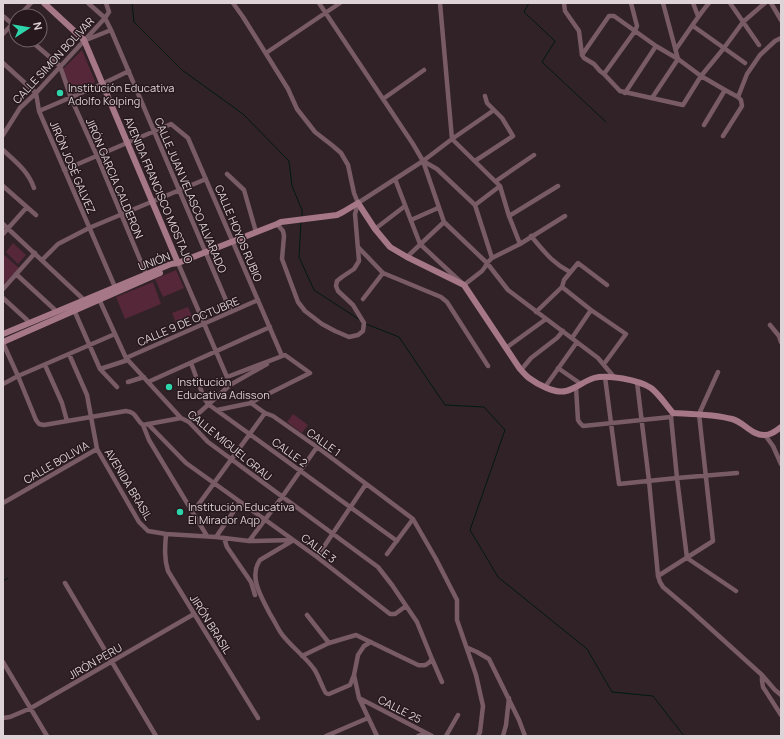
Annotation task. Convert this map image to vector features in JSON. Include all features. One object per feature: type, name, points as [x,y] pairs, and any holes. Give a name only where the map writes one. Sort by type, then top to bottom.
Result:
[{"type":"street","name":"AVENIDA FRANCISCO MOSTAJO","points":[[44,3],[84,40],[227,377],[282,356]]},
{"type":"street","name":"CALLE JUAN VELASCO ALVARADO","points":[[88,3],[105,18],[111,30],[231,312]]},
{"type":"street","points":[[105,18],[109,12],[106,3]]},
{"type":"street","points":[[233,3],[288,89],[297,109],[315,132],[341,154],[348,165],[354,193],[358,203],[390,247],[464,285]]},
{"type":"street","points":[[319,3],[423,161],[444,222],[487,263],[508,290],[598,358],[614,377]]},
{"type":"street","points":[[266,53],[340,3]]},
{"type":"street","points":[[440,3],[452,139],[500,186],[509,216],[520,244]]},
{"type":"street","points":[[564,3],[566,11],[579,31],[582,55],[594,64],[620,91],[683,105],[701,76],[743,22],[766,3]]},
{"type":"street","points":[[604,74],[637,26],[631,3]]},
{"type":"street","points":[[652,98],[678,59],[663,3]]},
{"type":"street","points":[[693,3],[698,16]]},
{"type":"street","points":[[676,49],[693,26],[698,16],[710,3]]},
{"type":"street","points":[[730,3],[759,45]]},
{"type":"street","points":[[771,3],[781,20]]},
{"type":"street","points":[[582,55],[609,16],[614,16],[701,76],[741,100],[742,106],[724,136]]},
{"type":"street","name":"CALLE SIMON BOLIVAR","points":[[3,135],[20,108],[36,93],[105,18]]},
{"type":"street","points":[[693,26],[745,63]]},
{"type":"street","points":[[84,40],[111,30]]},
{"type":"street","points":[[738,97],[747,74],[760,55],[781,38]]},
{"type":"street","points":[[625,92],[656,46]]},
{"type":"street","points":[[39,48],[60,66]]},
{"type":"street","points":[[3,63],[36,93]]},
{"type":"street","name":"JIRÓN GARCIA CALDERON","points":[[60,66],[71,98],[146,274]]},
{"type":"street","points":[[383,99],[424,70]]},
{"type":"street","points":[[39,111],[129,71]]},
{"type":"street","points":[[704,125],[725,90]]},
{"type":"street","name":"JIRÓN JOSÉ GALVEZ","points":[[36,93],[39,111],[115,287]]},
{"type":"street","points":[[474,161],[513,136],[502,118],[487,103],[485,96]]},
{"type":"street","points":[[178,263],[277,224],[340,213],[395,180],[494,110]]},
{"type":"street","name":"CALLE HOYOS RUBIO","points":[[154,131],[171,124],[188,138],[282,356]]},
{"type":"street","points":[[64,170],[154,131]]},
{"type":"street","points":[[3,150],[25,170],[34,188]]},
{"type":"street","points":[[496,182],[534,155]]},
{"type":"street","points":[[423,161],[437,169],[475,205],[492,258]]},
{"type":"street","points":[[227,174],[244,190],[256,232]]},
{"type":"street","points":[[42,260],[58,244],[89,228],[206,179]]},
{"type":"street","points":[[395,180],[420,244],[464,285],[521,370],[528,377],[545,387],[558,392],[566,391],[594,378],[605,377],[614,377],[637,382],[654,391],[672,415],[677,478],[687,558],[736,591]]},
{"type":"street","points":[[3,186],[36,215]]},
{"type":"street","points":[[475,205],[500,186]]},
{"type":"street","points":[[509,216],[558,186]]},
{"type":"street","points":[[277,224],[283,231],[284,236],[282,260],[298,302],[305,312],[335,332],[349,336],[358,335],[363,330],[364,323],[353,305],[336,286],[337,281],[342,276],[354,269],[359,261],[355,214],[358,203]]},
{"type":"street","points":[[375,228],[405,206]]},
{"type":"street","points":[[3,234],[27,207]]},
{"type":"street","points":[[411,220],[438,208]]},
{"type":"street","points":[[464,285],[482,271],[492,258],[520,244],[565,216]]},
{"type":"street","points":[[407,257],[444,222]]},
{"type":"street","points":[[3,224],[84,300]]},
{"type":"street","points":[[531,236],[553,262],[560,268],[570,272]]},
{"type":"street","points":[[358,247],[383,272],[447,302],[488,366]]},
{"type":"street","points":[[3,289],[35,253]]},
{"type":"street","name":"UNIÓN","points":[[3,334],[146,274],[171,264],[178,263]]},
{"type":"street","name":"UNIÓN","points":[[3,342],[173,267],[178,263]]},
{"type":"street","points":[[536,312],[562,286],[564,280],[578,263],[607,285]]},
{"type":"street","points":[[363,299],[383,272]]},
{"type":"street","points":[[16,274],[56,312]]},
{"type":"street","points":[[562,286],[591,310],[626,334],[604,364]]},
{"type":"street","points":[[3,298],[29,323]]},
{"type":"street","name":"CALLE MIGUEL GRAU","points":[[99,299],[127,359],[181,418],[189,422],[208,442],[378,566],[417,622],[442,682]]},
{"type":"street","name":"CALLE 9 DE OCTUBRE","points":[[100,368],[127,359],[258,300]]},
{"type":"street","points":[[74,310],[100,368],[117,387]]},
{"type":"street","points":[[572,338],[591,310]]},
{"type":"street","points":[[506,348],[546,319]]},
{"type":"street","points":[[770,325],[779,336],[781,342]]},
{"type":"street","points":[[148,382],[270,328]]},
{"type":"street","points":[[521,370],[531,358],[558,338],[563,332]]},
{"type":"street","points":[[3,384],[115,334]]},
{"type":"street","points":[[3,342],[36,420],[40,424],[44,426],[91,416],[126,411],[135,414],[140,423],[143,425],[149,440],[208,536]]},
{"type":"street","points":[[545,387],[577,342]]},
{"type":"street","name":"AVENIDA BRASIL","points":[[69,354],[88,395],[97,449],[139,522],[148,531],[166,534]]},
{"type":"street","points":[[189,422],[230,385],[284,355],[310,373],[250,403],[217,410]]},
{"type":"street","points":[[191,363],[204,398],[208,404]]},
{"type":"street","points":[[45,365],[62,403],[67,421]]},
{"type":"street","points":[[558,368],[578,386],[578,420],[583,426],[672,415],[699,414],[733,419],[741,422],[752,432],[758,435],[771,434],[781,427]]},
{"type":"street","points":[[658,576],[713,541],[699,414],[718,372]]},
{"type":"street","points":[[128,382],[144,377]]},
{"type":"street","points":[[605,377],[619,484],[737,473]]},
{"type":"street","points":[[637,382],[649,481],[658,576],[660,582],[663,587],[762,675],[781,695]]},
{"type":"street","points":[[259,409],[259,401],[261,398]]},
{"type":"street","name":"CALLE 1","points":[[250,403],[265,413],[273,416],[317,447],[413,519]]},
{"type":"street","name":"CALLE 2","points":[[208,404],[397,541]]},
{"type":"street","points":[[193,512],[265,413]]},
{"type":"street","points":[[143,425],[181,418]]},
{"type":"street","name":"CALLE 3","points":[[148,424],[186,463],[293,540],[391,614],[395,614],[406,606]]},
{"type":"street","points":[[765,435],[773,446],[781,464]]},
{"type":"street","points":[[249,541],[317,447]]},
{"type":"street","name":"CALLE BOLIVIA","points":[[3,503],[97,449]]},
{"type":"street","points":[[316,557],[366,484]]},
{"type":"street","points":[[216,537],[240,502]]},
{"type":"street","points":[[387,554],[413,519],[457,600],[457,620],[468,648],[483,706],[480,732],[478,736]]},
{"type":"street","points":[[166,534],[208,536],[249,541],[293,540]]},
{"type":"street","name":"JIRÓN BRASIL","points":[[166,534],[164,553],[168,571],[258,718]]},
{"type":"street","points":[[224,538],[227,547],[251,582],[255,595]]},
{"type":"street","points":[[293,540],[260,560],[255,570],[257,586],[260,595],[281,633],[314,668],[326,694],[350,685],[354,675],[358,655],[364,646],[371,642]]},
{"type":"street","points":[[251,582],[256,578]]},
{"type":"street","points":[[65,583],[156,736]]},
{"type":"street","name":"JIRÓN PERU","points":[[3,718],[10,717],[31,708],[194,614]]},
{"type":"street","points":[[307,615],[329,643]]},
{"type":"street","points":[[302,656],[329,643],[356,635],[418,665],[425,666],[432,659]]},
{"type":"street","points":[[468,648],[489,659],[509,698],[525,736]]},
{"type":"street","points":[[3,662],[47,736]]},
{"type":"street","points":[[354,675],[359,698],[377,736]]},
{"type":"street","points":[[762,675],[763,687],[781,715]]},
{"type":"street","name":"CALLE 25","points":[[359,698],[432,736]]},
{"type":"street","points":[[503,736],[506,725],[509,698]]},
{"type":"street","points":[[446,736],[458,715]]},
{"type":"street","points":[[326,736],[368,718]]},
{"type":"street","points":[[418,736],[426,733]]},
{"type":"shaded area","points":[[82,50],[95,81],[93,85],[73,93],[70,92],[62,70]]},
{"type":"shaded area","points":[[13,243],[26,255],[18,264],[6,252]]},
{"type":"shaded area","points":[[3,254],[19,268],[3,285]]},
{"type":"shaded area","points":[[176,270],[184,288],[163,297],[155,279]]},
{"type":"shaded area","points":[[153,282],[161,304],[125,319],[116,297]]},
{"type":"shaded area","points":[[188,307],[192,316],[176,323],[172,313]]},
{"type":"shaded area","points":[[293,414],[308,425],[302,433],[287,422]]},
{"type":"waterway","points":[[132,3],[134,22],[182,70],[243,114],[289,161],[292,186],[302,210],[302,216]]},
{"type":"waterway","points":[[529,3],[524,12],[555,41],[542,62],[606,122]]},
{"type":"waterway","points":[[301,221],[299,257],[314,290],[360,320]]},
{"type":"waterway","points":[[366,324],[399,337],[445,405],[484,407],[505,430],[470,530],[498,577],[587,649],[612,692],[653,696],[684,736]]},
{"type":"waterway","points":[[3,581],[8,578]]},
{"type":"place","name":"Institución Educativa Adolfo Kolping","points":[[60,93]]},
{"type":"place","name":"Institución Educativa Adisson","points":[[169,387]]},
{"type":"place","name":"Institución Educativa El Mirador Aqp","points":[[180,512]]}]
